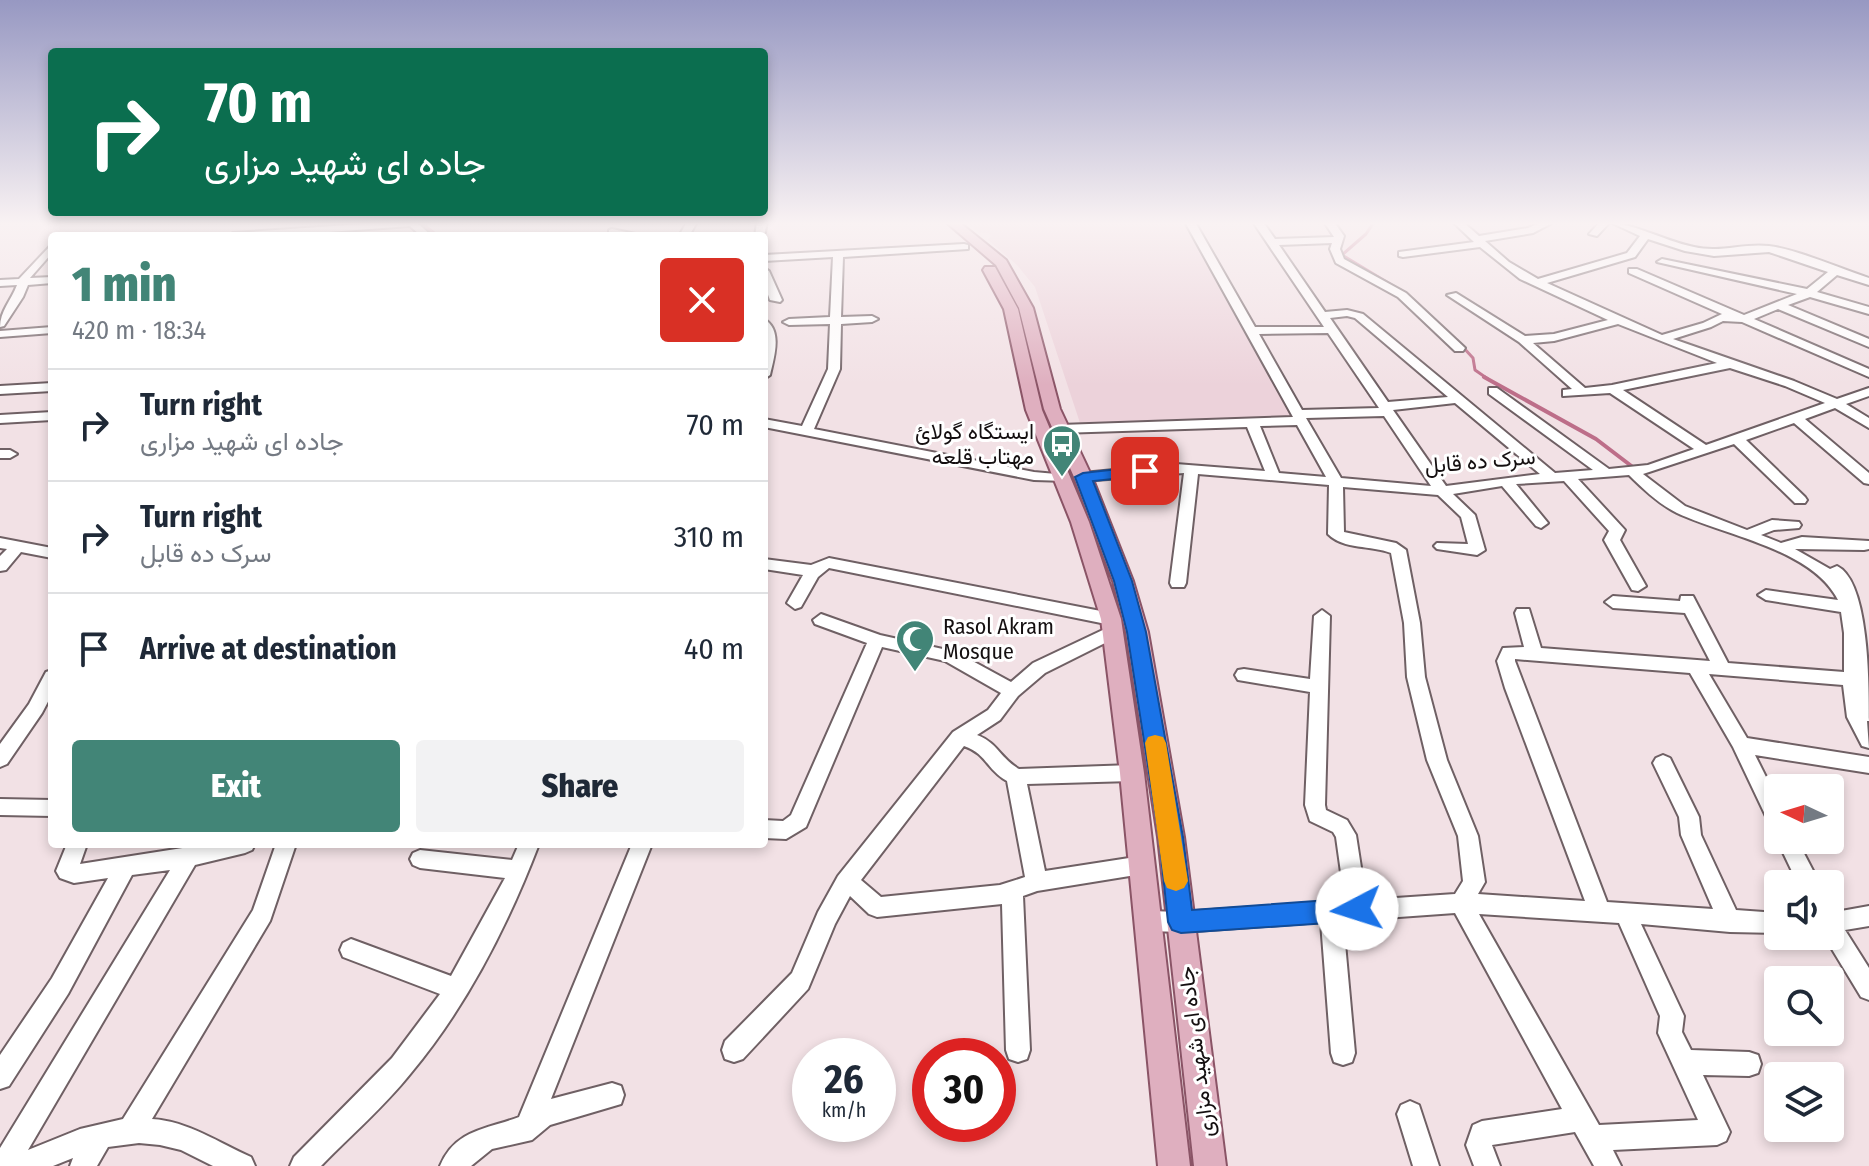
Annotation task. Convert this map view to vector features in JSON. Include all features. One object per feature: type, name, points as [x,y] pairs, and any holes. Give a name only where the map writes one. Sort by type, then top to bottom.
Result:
[{"type":"main road","name":"جاده ای شهید مزاری","points":[[995,276],[1060,429],[1112,626],[1149,921],[1174,1166]]},
{"type":"main road","name":"جاده ای شهید مزاری","points":[[1010,276],[1026,308],[1034,410],[1073,478],[1123,581],[1137,632],[1171,837],[1210,1166]]},
{"type":"street","points":[[0,324],[27,276]]},
{"type":"street","points":[[806,432],[834,369],[837,276]]},
{"type":"street","points":[[1221,276],[1336,482],[1338,536],[1388,545],[1398,550],[1412,623],[1416,677],[1437,760],[1468,836],[1474,882],[1461,903]]},
{"type":"street","points":[[1295,276],[1442,491],[1468,515],[1477,550],[1442,546]]},
{"type":"street","points":[[1368,276],[1402,295],[1459,348]]},
{"type":"street","points":[[1526,276],[1663,338],[1839,403],[1869,424]]},
{"type":"street","points":[[1537,283],[1559,276]]},
{"type":"street","points":[[1646,276],[1869,373]]},
{"type":"street","points":[[1730,276],[1809,293],[1869,311]]},
{"type":"street","points":[[1663,338],[1707,325],[1721,317],[1744,319],[1809,293],[1828,276]]},
{"type":"street","points":[[0,283],[48,280]]},
{"type":"street","points":[[768,281],[776,300]]},
{"type":"street","points":[[1452,295],[1523,340],[1583,392]]},
{"type":"street","points":[[1777,305],[1869,343]]},
{"type":"street","points":[[1322,316],[1347,313],[1359,316],[1457,399],[1560,477],[1617,530],[1612,540],[1638,586]]},
{"type":"street","points":[[789,322],[872,319]]},
{"type":"street","points":[[1523,340],[1554,337],[1620,320]]},
{"type":"street","points":[[0,334],[48,330]]},
{"type":"street","points":[[1252,331],[1330,330]]},
{"type":"street","points":[[768,332],[771,340],[768,355]]},
{"type":"street","points":[[1567,393],[1612,389],[1732,363]]},
{"type":"street","points":[[0,390],[48,387]]},
{"type":"street","points":[[1612,389],[1704,449]]},
{"type":"street","points":[[1493,391],[1606,473]]},
{"type":"street","name":"سرک ده قابل","points":[[768,424],[1019,473],[1073,478],[1192,469],[1442,491],[1505,481],[1650,469],[1869,392]]},
{"type":"street","points":[[1060,429],[1252,422],[1457,399]]},
{"type":"street","points":[[0,419],[48,416]]},
{"type":"street","points":[[1795,417],[1869,480]]},
{"type":"street","points":[[1252,422],[1274,477]]},
{"type":"street","points":[[1737,439],[1800,500]]},
{"type":"street","points":[[1178,583],[1192,469]]},
{"type":"street","points":[[1650,469],[1671,496],[1706,515],[1830,565],[1861,589],[1866,628],[1863,711],[1869,721]]},
{"type":"street","points":[[1632,471],[1659,496],[1682,510],[1811,563],[1839,586],[1847,607],[1863,683],[1855,717],[1869,741]]},
{"type":"street","points":[[1505,481],[1541,523]]},
{"type":"street","points":[[1752,533],[1772,525],[1794,525]]},
{"type":"street","points":[[1787,546],[1802,542],[1864,545]]},
{"type":"street","points":[[0,543],[48,552]]},
{"type":"street","points":[[0,566],[18,546]]},
{"type":"street","points":[[795,603],[815,571],[822,564],[829,563],[1112,626]]},
{"type":"street","points":[[768,565],[815,571]]},
{"type":"street","points":[[1766,595],[1847,607]]},
{"type":"street","points":[[1613,602],[1689,604],[1723,670]]},
{"type":"street","points":[[1523,613],[1534,653]]},
{"type":"street","points":[[1322,616],[1315,805],[1317,815],[1340,826],[1346,835],[1357,909]]},
{"type":"street","points":[[821,620],[877,640],[950,656],[1012,691]]},
{"type":"street","points":[[734,1050],[800,981],[826,919],[846,883],[960,737],[994,715],[1012,691],[1039,668],[1112,626]]},
{"type":"street","points":[[768,829],[786,830],[799,821],[877,640]]},
{"type":"street","points":[[1600,911],[1506,661],[1509,652],[1863,683]]},
{"type":"street","points":[[1696,667],[1764,792]]},
{"type":"street","points":[[1244,675],[1319,687]]},
{"type":"street","points":[[0,759],[36,708],[48,685]]},
{"type":"street","points":[[960,737],[985,746],[1001,768],[1016,777],[1132,773]]},
{"type":"street","points":[[1741,745],[1869,765]]},
{"type":"street","points":[[1663,763],[1689,817],[1691,835],[1730,922]]},
{"type":"street","points":[[1016,777],[1037,882]]},
{"type":"street","points":[[0,807],[48,808]]},
{"type":"street","points":[[76,848],[67,871],[88,873],[188,858],[229,848]]},
{"type":"street","points":[[132,1128],[262,914],[285,848]]},
{"type":"street","points":[[303,1166],[413,1053],[455,989],[519,870],[527,848]]},
{"type":"street","points":[[528,1126],[640,848]]},
{"type":"street","points":[[4,1166],[188,858]]},
{"type":"street","points":[[420,859],[519,870]]},
{"type":"street","points":[[846,883],[863,893],[877,907],[1012,892],[1037,882],[1142,865]]},
{"type":"street","points":[[0,1077],[60,986],[125,868]]},
{"type":"street","points":[[1012,892],[1018,1050]]},
{"type":"street","points":[[1461,903],[1608,1166]]},
{"type":"street","points":[[1149,921],[1181,922],[1461,903],[1764,923]]},
{"type":"street","points":[[1331,912],[1343,1053]]},
{"type":"street","points":[[1487,1166],[1479,1145],[1482,1134],[1585,1129],[1717,1132],[1670,1033],[1672,1016],[1625,913]]},
{"type":"street","points":[[1844,922],[1869,916]]},
{"type":"street","points":[[1844,948],[1869,989]]},
{"type":"street","points":[[351,950],[455,989]]},
{"type":"street","points":[[1684,1062],[1749,1064]]},
{"type":"street","points":[[453,1166],[467,1148],[494,1133],[523,1131],[543,1114],[612,1095]]},
{"type":"street","points":[[1410,1114],[1426,1166]]},
{"type":"street","points":[[22,1166],[100,1136],[132,1128],[182,1138],[216,1157],[242,1166]]},
{"type":"street","points":[[83,1166],[100,1136]]},
{"type":"shaded area","points":[[1026,276],[1220,276],[1299,423],[1082,429],[1035,287]]},
{"type":"waterway","points":[[1377,276],[1395,287]]},
{"type":"waterway","points":[[1409,296],[1453,337]]},
{"type":"waterway","points":[[1462,346],[1473,358],[1475,370],[1488,379]]},
{"type":"waterway","points":[[1484,377],[1596,439],[1655,484]]},
{"type":"slow traffic","points":[[1155,743],[1176,881]]},
{"type":"place","name":"ایستگاه گولائ مهتاب قلعه","points":[[1062,478]]},
{"type":"place","name":"Rasol Akram Mosque","points":[[915,673]]},
{"type":"route","points":[[1145,471],[1083,477],[1123,581],[1137,632],[1171,837],[1181,922],[1357,909]]}]
